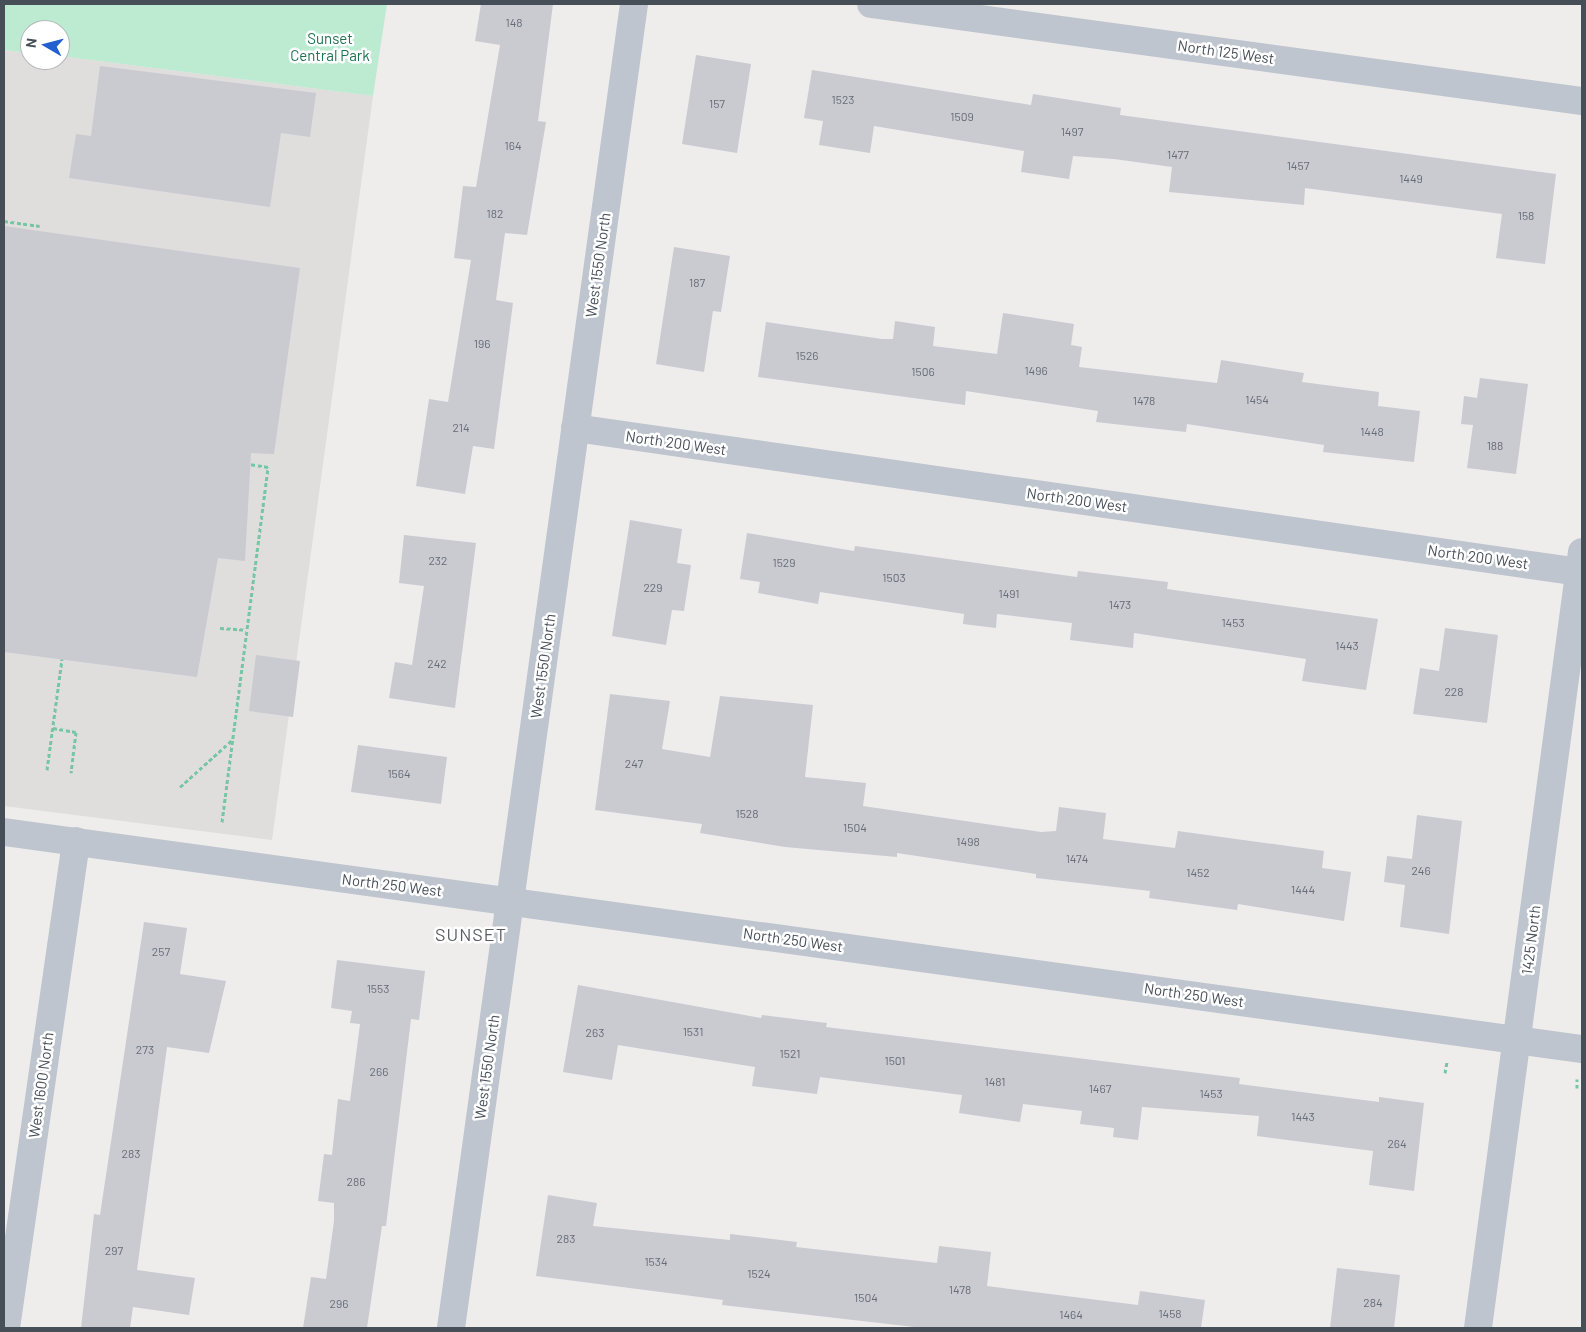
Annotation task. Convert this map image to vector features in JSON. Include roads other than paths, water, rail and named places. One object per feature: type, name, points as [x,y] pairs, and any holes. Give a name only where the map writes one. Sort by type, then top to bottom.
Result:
[{"type":"street","name":"West 1550 North","points":[[451,1328],[634,4]]},
{"type":"street","name":"North 125 West","points":[[871,4],[1582,101]]},
{"type":"street","name":"North 200 West","points":[[574,428],[1581,562]]},
{"type":"street","name":"1425 North","points":[[1478,1328],[1581,562]]},
{"type":"street","name":"North 250 West","points":[[4,832],[1582,1049]]},
{"type":"street","name":"West 1600 North","points":[[6,1328],[7,1299],[76,841]]},
{"type":"district","name":"SUNSET","points":[[471,934]]},
{"type":"park label","name":"Sunset Central Park","points":[[330,46]]}]
